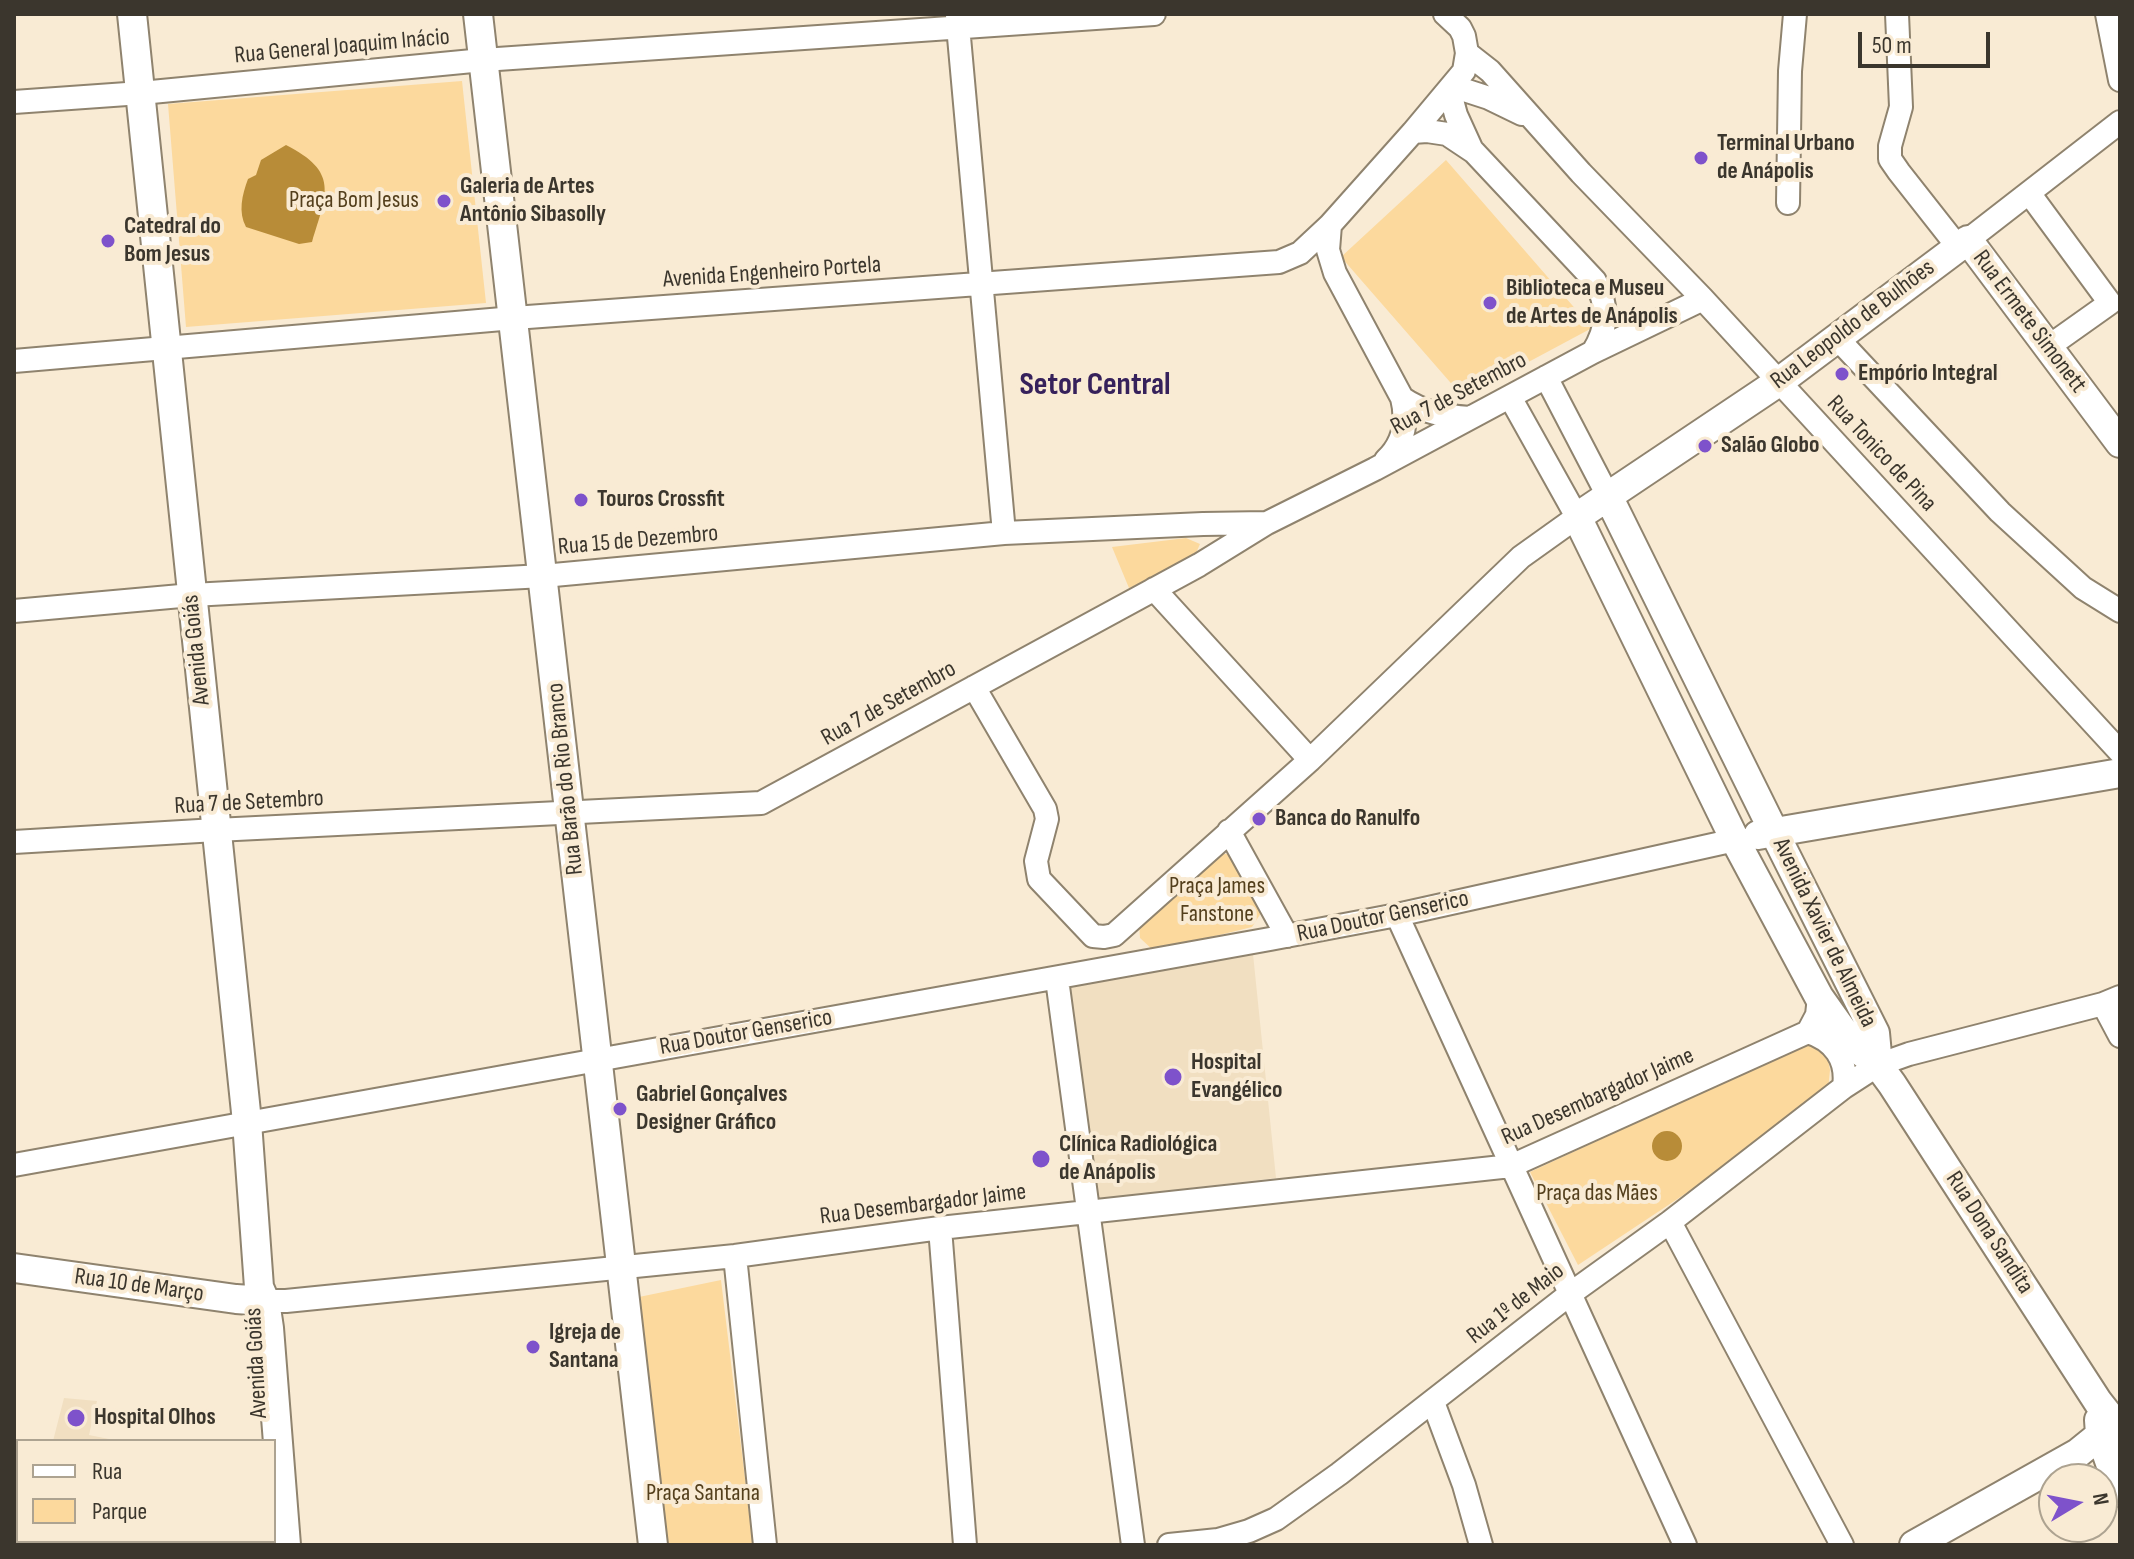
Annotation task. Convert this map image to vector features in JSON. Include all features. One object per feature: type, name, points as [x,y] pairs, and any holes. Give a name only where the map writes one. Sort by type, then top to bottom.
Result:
[{"type":"main road","name":"Avenida Goiás","points":[[132,14],[247,1122],[258,1296],[261,1439]]},
{"type":"main road","name":"Rua Barão do Rio Branco","points":[[478,14],[653,1545]]},
{"type":"main road","name":"Rua Leopoldo de Bulhões","points":[[1577,517],[1780,381],[1963,243]]},
{"type":"main road","name":"Rua Ermete Simonett","points":[[1963,243],[2048,347],[2120,443]]},
{"type":"main road","name":"Avenida Xavier de Almeida","points":[[1608,496],[1875,1033],[1878,1065]]},
{"type":"main road","name":"Avenida Xavier de Almeida","points":[[1577,517],[1735,840],[1819,997],[1853,1045],[1878,1065]]},
{"type":"main road","name":"Rua Doutor Genserico","points":[[1735,840],[2120,773]]},
{"type":"main road","name":"Rua Dona Sandita","points":[[1878,1065],[2111,1421],[2120,1492]]},
{"type":"main road","name":"Rua 10 de Março","points":[[14,1268],[258,1296]]},
{"type":"main road","name":"Avenida Goiás","points":[[258,1296],[269,1328],[286,1545]]},
{"type":"main road","points":[[1914,1545],[2078,1453],[2111,1421]]},
{"type":"street","name":"Rua General Joaquim Inácio","points":[[14,102],[957,21],[1154,14]]},
{"type":"street","points":[[1375,469],[1391,456],[1402,438],[1406,418],[1402,398],[1335,273],[1328,250],[1330,225],[1464,71],[1467,53],[1464,36],[1445,14]]},
{"type":"street","points":[[1788,203],[1790,71],[1795,14]]},
{"type":"street","name":"Rua Ermete Simonett","points":[[1897,14],[1901,107],[1890,146],[1890,159],[1963,243]]},
{"type":"street","points":[[2107,14],[2120,80]]},
{"type":"street","points":[[957,21],[1004,533]]},
{"type":"street","name":"Rua Tonico de Pina","points":[[1467,53],[1490,71],[1581,173],[1780,381],[2120,752]]},
{"type":"street","points":[[1450,88],[1456,115],[1474,152]]},
{"type":"street","name":"Rua Tonico de Pina","points":[[1450,88],[1489,98],[1536,123]]},
{"type":"street","name":"Rua Leopoldo de Bulhões","points":[[1963,243],[2120,122]]},
{"type":"street","points":[[1413,132],[1447,134],[1474,152],[1595,281],[1604,300],[1606,321],[1593,352]]},
{"type":"street","points":[[2029,193],[2110,303],[2048,347]]},
{"type":"street","name":"Avenida Engenheiro Portela","points":[[14,361],[514,318],[1279,262],[1300,253],[1330,225]]},
{"type":"street","name":"Rua 7 de Setembro","points":[[14,842],[761,803],[1199,565],[1267,523],[1593,352],[1703,299]]},
{"type":"street","points":[[1837,338],[2000,512],[2083,588],[2120,611]]},
{"type":"street","name":"Avenida Xavier de Almeida","points":[[1546,377],[1608,496]]},
{"type":"street","name":"Avenida Xavier de Almeida","points":[[1510,397],[1577,517]]},
{"type":"street","points":[[1402,398],[1429,413],[1470,418]]},
{"type":"street","points":[[1093,936],[1114,935],[1126,925],[1310,760],[1521,557],[1577,517]]},
{"type":"street","name":"Rua 15 de Dezembro","points":[[14,611],[192,595],[543,576],[1004,533],[1267,523]]},
{"type":"street","points":[[1154,589],[1310,760]]},
{"type":"street","points":[[974,687],[1045,809],[1047,819],[1036,861],[1039,879],[1093,936],[1094,944],[1086,966],[1064,977],[1089,1211],[1133,1545]]},
{"type":"street","points":[[1229,831],[1287,936]]},
{"type":"street","name":"Rua Doutor Genserico","points":[[14,1165],[1136,965],[1397,915],[1735,840]]},
{"type":"street","points":[[1397,915],[1685,1545]]},
{"type":"street","points":[[1126,925],[1123,932],[1124,949],[1136,965]]},
{"type":"street","points":[[1819,997],[1817,1015],[1808,1032],[1825,1039],[1837,1051],[1844,1068],[1844,1087]]},
{"type":"street","points":[[2112,1001],[2120,1036]]},
{"type":"street","name":"Rua 1º de Maio","points":[[1169,1545],[1218,1540],[1276,1519],[1844,1087],[1878,1065],[1909,1054],[2112,1001]]},
{"type":"street","name":"Rua Desembargador Jaime","points":[[258,1296],[286,1301],[621,1268],[940,1228],[1511,1166],[1808,1032]]},
{"type":"street","points":[[1670,1222],[1842,1545]]},
{"type":"street","points":[[940,1228],[965,1545]]},
{"type":"street","points":[[735,1256],[765,1545]]},
{"type":"street","points":[[1433,1402],[1464,1485],[1481,1545]]},
{"type":"shaded area","points":[[286,145],[315,165],[324,185],[322,210],[312,242],[299,244],[246,227],[242,215],[248,179],[256,175],[261,160]]},
{"type":"shaded area","name":"Hospital Evangélico","points":[[1253,954],[1276,1178],[1096,1199],[1069,983]]},
{"type":"shaded area","points":[[1667,1131],[1678,1135],[1682,1146],[1678,1157],[1667,1161],[1656,1157],[1652,1146],[1656,1135]]},
{"type":"shaded area","name":"Hospital Olhos","points":[[64,1398],[97,1401],[89,1435],[109,1439],[54,1439]]},
{"type":"green space","name":"Praça Bom Jesus","points":[[462,81],[486,303],[186,327],[168,104]]},
{"type":"green space","points":[[1446,160],[1592,328],[1463,397],[1341,257]]},
{"type":"green space","points":[[1186,538],[1200,544],[1193,560],[1129,588],[1112,547]]},
{"type":"green space","name":"Praça James Fanstone","points":[[1220,854],[1232,854],[1261,913],[1252,927],[1154,951],[1140,938],[1139,923]]},
{"type":"green space","name":"Praça das Mães","points":[[1810,1042],[1826,1049],[1830,1070],[1828,1090],[1706,1180],[1578,1265],[1530,1172]]},
{"type":"green space","name":"Praça Santana","points":[[721,1280],[753,1545],[665,1545],[639,1297]]},
{"type":"place","name":"Terminal Urbano de Anápolis","points":[[1701,158]]},
{"type":"place","name":"Galeria de Artes Antônio Sibasolly","points":[[444,201]]},
{"type":"place","name":"Catedral do Bom Jesus","points":[[108,241]]},
{"type":"place","name":"Biblioteca e Museu de Artes de Anápolis","points":[[1490,303]]},
{"type":"place","name":"Empório Integral","points":[[1842,374]]},
{"type":"place","name":"Salão Globo","points":[[1705,446]]},
{"type":"place","name":"Touros Crossfit","points":[[581,500]]},
{"type":"place","name":"Banca do Ranulfo","points":[[1259,819]]},
{"type":"place","name":"Hospital Evangélico","points":[[1173,1077]]},
{"type":"place","name":"Gabriel Gonçalves Designer Gráfico","points":[[620,1109]]},
{"type":"place","name":"Clínica Radiológica de Anápolis","points":[[1041,1159]]},
{"type":"place","name":"Igreja de Santana","points":[[533,1347]]},
{"type":"place","name":"Hospital Olhos","points":[[76,1418]]},
{"type":"district","name":"Setor Central","points":[[1095,386]]}]
